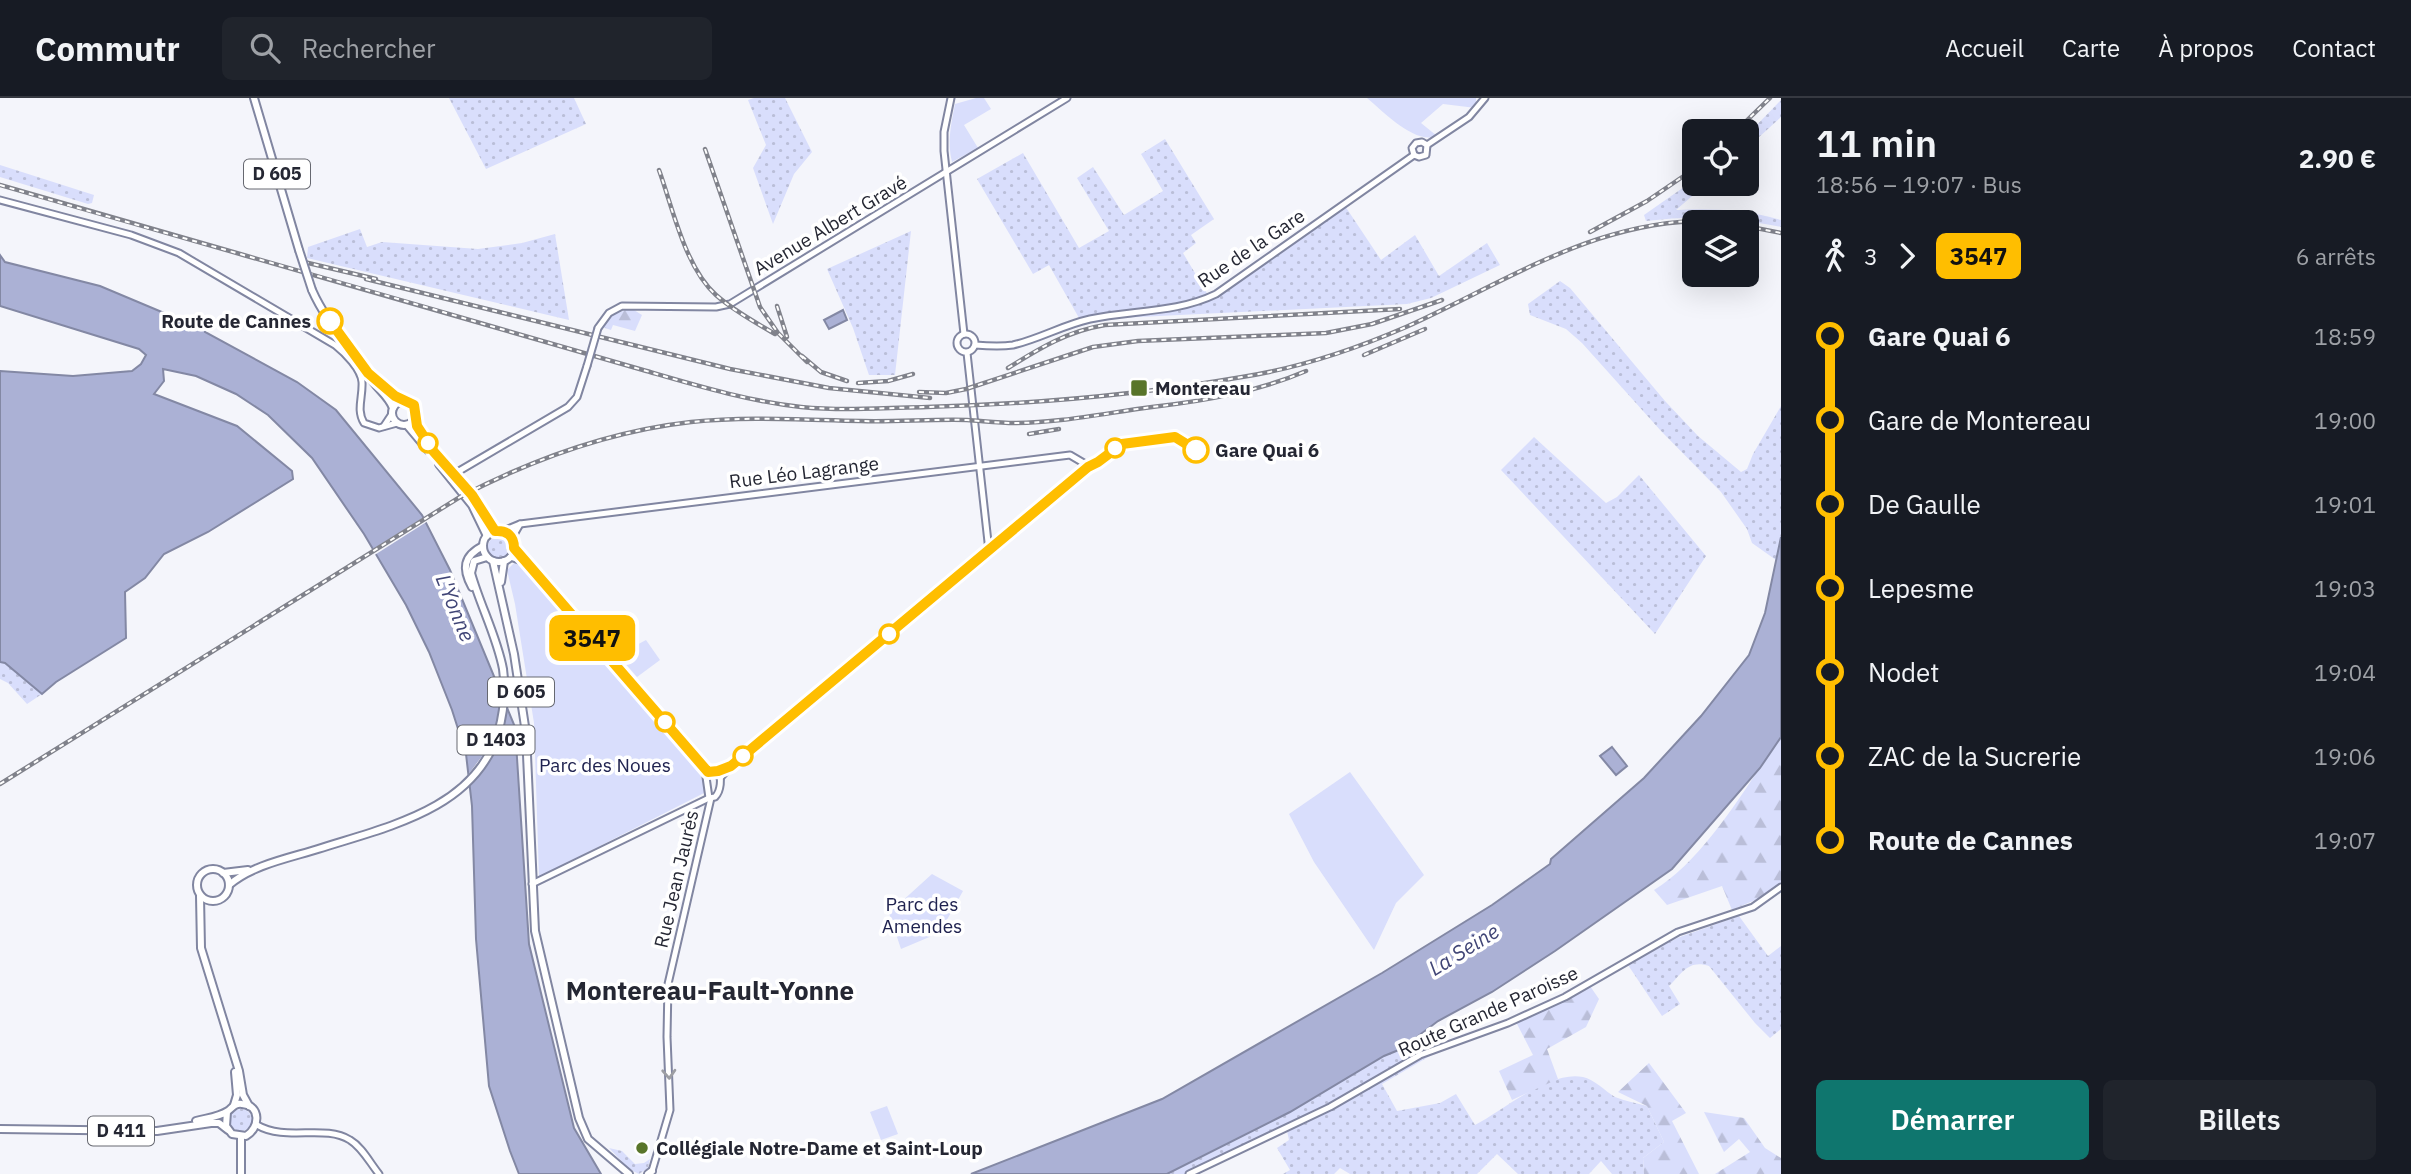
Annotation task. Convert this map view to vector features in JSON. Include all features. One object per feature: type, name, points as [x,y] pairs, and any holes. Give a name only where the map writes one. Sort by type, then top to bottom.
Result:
[{"type":"main road","name":"D 605","points":[[254,98],[312,290],[329,320],[385,393],[393,411]]},
{"type":"main road","points":[[951,98],[944,132],[946,172],[964,334]]},
{"type":"main road","name":"Avenue Albert Gravé","points":[[454,474],[568,407],[577,397],[598,328],[609,313],[622,306],[716,307],[730,304],[1067,98]]},
{"type":"main road","points":[[1427,145],[1469,117],[1485,98]]},
{"type":"main road","points":[[1416,143],[1427,145],[1426,155],[1419,158],[1415,155],[1412,148],[1416,143]]},
{"type":"main road","name":"Rue de la Gare","points":[[975,345],[1013,345],[1087,319],[1119,313],[1154,312],[1204,300],[1415,155]]},
{"type":"main road","points":[[0,200],[131,235],[179,253],[335,345],[361,377],[361,418],[368,426],[379,428],[397,422],[407,425],[467,498],[487,536]]},
{"type":"main road","points":[[964,334],[972,337],[975,345],[967,353]]},
{"type":"main road","points":[[964,334],[956,343],[961,351],[967,353]]},
{"type":"main road","points":[[719,775],[989,551],[967,353]]},
{"type":"main road","name":"D 605","points":[[368,373],[403,400]]},
{"type":"main road","points":[[384,426],[397,403],[403,400],[414,405],[417,426],[434,452],[499,531],[512,538]]},
{"type":"main road","points":[[393,411],[397,422]]},
{"type":"main road","points":[[407,425],[415,419]]},
{"type":"main road","name":"Rue Léo Lagrange","points":[[499,531],[520,524],[1070,455],[1088,467],[989,551]]},
{"type":"main road","points":[[520,524],[512,538],[514,548],[708,772],[719,775]]},
{"type":"main road","points":[[499,531],[487,536],[483,546],[490,559],[528,562]]},
{"type":"main road","name":"D 1403","points":[[480,602],[465,575],[465,567],[468,558],[483,546]]},
{"type":"main road","points":[[507,559],[514,548]]},
{"type":"main road","name":"D 605","points":[[490,559],[500,587],[522,695],[537,943],[579,1118],[588,1139],[629,1174]]},
{"type":"main road","name":"D 1403","points":[[229,885],[236,878],[264,866],[432,809],[458,791],[475,774],[495,741],[502,722],[504,698],[502,666],[497,647],[471,573],[474,561],[490,559]]},
{"type":"main road","name":"D 605","points":[[500,587],[501,568],[507,559]]},
{"type":"main road","points":[[708,772],[706,777],[710,798]]},
{"type":"main road","points":[[532,884],[710,798],[719,792],[719,775]]},
{"type":"main road","name":"Rue Jean Jaurès","points":[[651,1173],[670,1110],[668,984],[710,798]]},
{"type":"main road","name":"D 1403","points":[[223,873],[264,866]]},
{"type":"main road","points":[[532,868],[547,877]]},
{"type":"main road","points":[[200,931],[206,910],[213,902],[225,896],[229,885],[223,873],[211,869],[200,875],[196,884],[200,896],[200,931],[201,948],[234,1052],[243,1095],[256,1114],[257,1125],[251,1133],[241,1136],[228,1130],[225,1121],[237,1096],[234,1052]]},
{"type":"main road","name":"Route Grande Paroisse","points":[[1189,1174],[1251,1142],[1330,1107],[1420,1055],[1497,1028],[1565,997],[1678,932],[1740,912],[1763,901],[1781,887]]},
{"type":"main road","points":[[200,896],[213,902]]},
{"type":"main road","points":[[234,1105],[249,1106]]},
{"type":"main road","name":"D 411","points":[[177,1127],[227,1112]]},
{"type":"main road","name":"D 411","points":[[0,1129],[157,1131],[211,1122],[219,1123],[228,1130]]},
{"type":"main road","points":[[257,1125],[268,1132],[339,1135],[357,1146],[379,1174]]},
{"type":"main road","points":[[241,1136],[241,1174]]},
{"type":"green space","points":[[449,98],[574,98],[586,124],[486,169]]},
{"type":"green space","points":[[785,98],[812,152],[794,174],[773,224],[753,168],[766,145],[748,100]]},
{"type":"green space","points":[[984,98],[991,109],[964,125],[978,148],[952,162],[950,140],[955,104]]},
{"type":"green space","points":[[1367,98],[1476,98],[1476,108],[1443,104],[1421,123],[1437,136],[1428,138],[1400,126]]},
{"type":"green space","points":[[1781,100],[1781,117],[1759,137],[1759,123]]},
{"type":"green space","points":[[1165,139],[1214,219],[1191,235],[1196,243],[1183,253],[1211,300],[1345,206],[1381,260],[1415,235],[1439,276],[1487,243],[1500,265],[1431,298],[1407,304],[1118,318],[1083,325],[1049,265],[1033,274],[977,179],[1023,153],[1079,248],[1109,231],[1077,178],[1093,167],[1124,215],[1163,191],[1141,154]]},
{"type":"green space","points":[[0,165],[94,195],[92,203],[0,177]]},
{"type":"green space","points":[[1682,188],[1682,196],[1692,196],[1676,210],[1682,210],[1682,218],[1646,221],[1644,215]]},
{"type":"green space","points":[[1759,215],[1781,220],[1781,227],[1759,223]]},
{"type":"green space","points":[[360,229],[367,247],[382,242],[478,249],[522,243],[555,234],[569,320],[307,258],[308,247]]},
{"type":"green space","points":[[911,231],[895,375],[869,375],[853,328],[827,269]]},
{"type":"green space","points":[[1560,281],[1570,288],[1698,436],[1741,472],[1747,469],[1781,406],[1781,537],[1776,560],[1752,543],[1747,529],[1721,492],[1661,431],[1582,343],[1566,329],[1530,315],[1528,304]]},
{"type":"green space","points":[[625,310],[634,310],[642,315],[635,331],[613,325],[611,330],[602,327],[611,316]]},
{"type":"green space","points":[[1534,437],[1606,503],[1617,497],[1639,475],[1706,556],[1655,634],[1501,470]]},
{"type":"green space","points":[[499,536],[507,539],[510,547],[507,555],[499,558],[491,555],[488,547],[491,539]]},
{"type":"green space","name":"Parc des Noues","points":[[520,557],[701,768],[706,792],[539,877],[534,723],[507,570]]},
{"type":"green space","points":[[646,640],[660,660],[637,677],[618,655]]},
{"type":"green space","points":[[0,662],[5,663],[42,694],[27,704],[8,683],[0,679]]},
{"type":"green space","points":[[1781,734],[1781,882],[1762,897],[1732,910],[1722,886],[1667,905],[1654,890],[1672,877],[1708,841]]},
{"type":"green space","points":[[1350,772],[1424,875],[1396,903],[1374,950],[1314,862],[1289,814]]},
{"type":"green space","name":"Parc des Amendes","points":[[932,874],[963,891],[944,925],[946,930],[901,949],[889,913]]},
{"type":"green space","points":[[1739,916],[1768,956],[1781,946],[1781,1029],[1770,1038],[1709,966],[1702,964],[1686,968],[1669,986],[1680,1004],[1662,1016],[1628,965],[1677,938]]},
{"type":"green space","points":[[1590,986],[1599,999],[1586,1027],[1547,1049],[1558,1079],[1512,1100],[1499,1071],[1533,1055],[1516,1022]]},
{"type":"green space","points":[[1411,1038],[1435,1053],[1382,1084],[1397,1111],[1440,1103],[1456,1094],[1475,1125],[1541,1085],[1570,1076],[1583,1077],[1615,1097],[1647,1106],[1664,1142],[1643,1158],[1644,1174],[1612,1174],[1601,1161],[1589,1174],[1518,1174],[1497,1154],[1477,1174],[1350,1174],[1340,1168],[1334,1174],[1283,1174],[1290,1170],[1277,1148],[1289,1140],[1287,1131],[1191,1174],[1162,1174]]},
{"type":"green space","points":[[1649,1063],[1686,1113],[1672,1121],[1699,1174],[1644,1174],[1643,1158],[1664,1142],[1647,1106],[1618,1092]]},
{"type":"green space","points":[[887,1106],[898,1134],[881,1140],[870,1112]]},
{"type":"green space","points":[[241,1109],[249,1112],[252,1120],[249,1128],[241,1131],[233,1128],[230,1120],[233,1112]]},
{"type":"green space","points":[[1704,1112],[1744,1118],[1765,1148],[1781,1158],[1781,1174],[1715,1174],[1750,1152],[1739,1139],[1724,1152]]},
{"type":"green space","points":[[609,1148],[622,1151],[635,1164],[650,1159],[648,1168],[639,1174],[629,1169]]},
{"type":"water","name":"L'Yonne","points":[[0,255],[5,262],[100,286],[188,323],[190,321],[206,325],[205,332],[297,382],[336,410],[422,515],[450,570],[515,727],[529,944],[574,1128],[601,1174],[519,1174],[489,1086],[476,939],[472,806],[466,754],[452,710],[429,652],[406,605],[364,534],[312,458],[268,415],[236,394],[196,376],[163,369],[164,381],[154,394],[237,426],[292,471],[293,479],[208,532],[164,554],[145,578],[125,592],[126,638],[56,682],[42,694],[5,663],[0,662],[0,371],[73,376],[132,371],[141,364],[146,355],[139,349],[0,306]]},
{"type":"water","points":[[843,310],[847,320],[829,329],[824,320]]},
{"type":"water","name":"La Seine","points":[[1781,537],[1781,737],[1760,768],[1672,869],[1555,951],[1492,992],[1438,1021],[1401,1049],[1384,1056],[1290,1112],[1167,1174],[971,1174],[1162,1099],[1382,973],[1492,905],[1550,864],[1551,859],[1644,778],[1701,716],[1749,655],[1765,613]]},
{"type":"water","points":[[1612,747],[1627,766],[1616,775],[1600,756]]},
{"type":"pier","points":[[426,516],[428,521],[373,556],[370,551]]},
{"type":"pier","points":[[500,680],[508,701],[503,729],[492,757],[467,789],[465,779],[485,752],[498,718]]},
{"type":"railway","points":[[1748,119],[1770,98]]},
{"type":"railway","points":[[705,149],[760,307],[778,333],[807,362]]},
{"type":"railway","points":[[659,170],[681,237],[705,283],[730,306],[775,334]]},
{"type":"railway","points":[[1590,232],[1647,201],[1682,177]]},
{"type":"railway","points":[[0,185],[702,387],[781,404],[832,409],[1046,401],[1164,389],[1284,369],[1346,351],[1406,327],[1565,251],[1647,226],[1682,222]]},
{"type":"railway","points":[[1759,229],[1781,233]]},
{"type":"railway","points":[[304,262],[376,279]]},
{"type":"railway","points":[[366,279],[730,369],[829,388],[930,398]]},
{"type":"railway","points":[[919,392],[946,393],[966,389],[1093,347],[1138,341],[1326,333],[1372,324],[1442,300]]},
{"type":"railway","points":[[777,306],[787,337]]},
{"type":"railway","points":[[1008,368],[1066,336],[1105,325],[1400,309]]},
{"type":"railway","points":[[1364,355],[1425,329]]},
{"type":"railway","points":[[802,356],[821,372],[847,381]]},
{"type":"railway","points":[[0,784],[460,497],[515,471],[572,449],[631,432],[712,420],[954,420],[1015,423],[1049,421],[1211,399],[1269,385],[1306,371]]},
{"type":"railway","points":[[858,383],[888,381],[913,374]]},
{"type":"railway","points":[[1029,434],[1059,429]]},
{"type":"bus line","name":"3547","points":[[330,321],[368,373],[395,396],[414,405],[415,423],[434,452],[472,495],[495,531],[503,531],[509,535],[514,541],[514,548],[708,772],[731,766],[1088,467],[1120,444],[1175,437],[1196,450]]},
{"type":"place","name":"Route de Cannes","points":[[330,321]]},
{"type":"place","name":"Montereau","points":[[1139,388]]},
{"type":"place","name":"Gare Quai 6","points":[[1196,450]]},
{"type":"place","name":"Collégiale Notre-Dame et Saint-Loup","points":[[642,1148]]},
{"type":"district","name":"Montereau-Fault-Yonne","points":[[710,991]]}]
